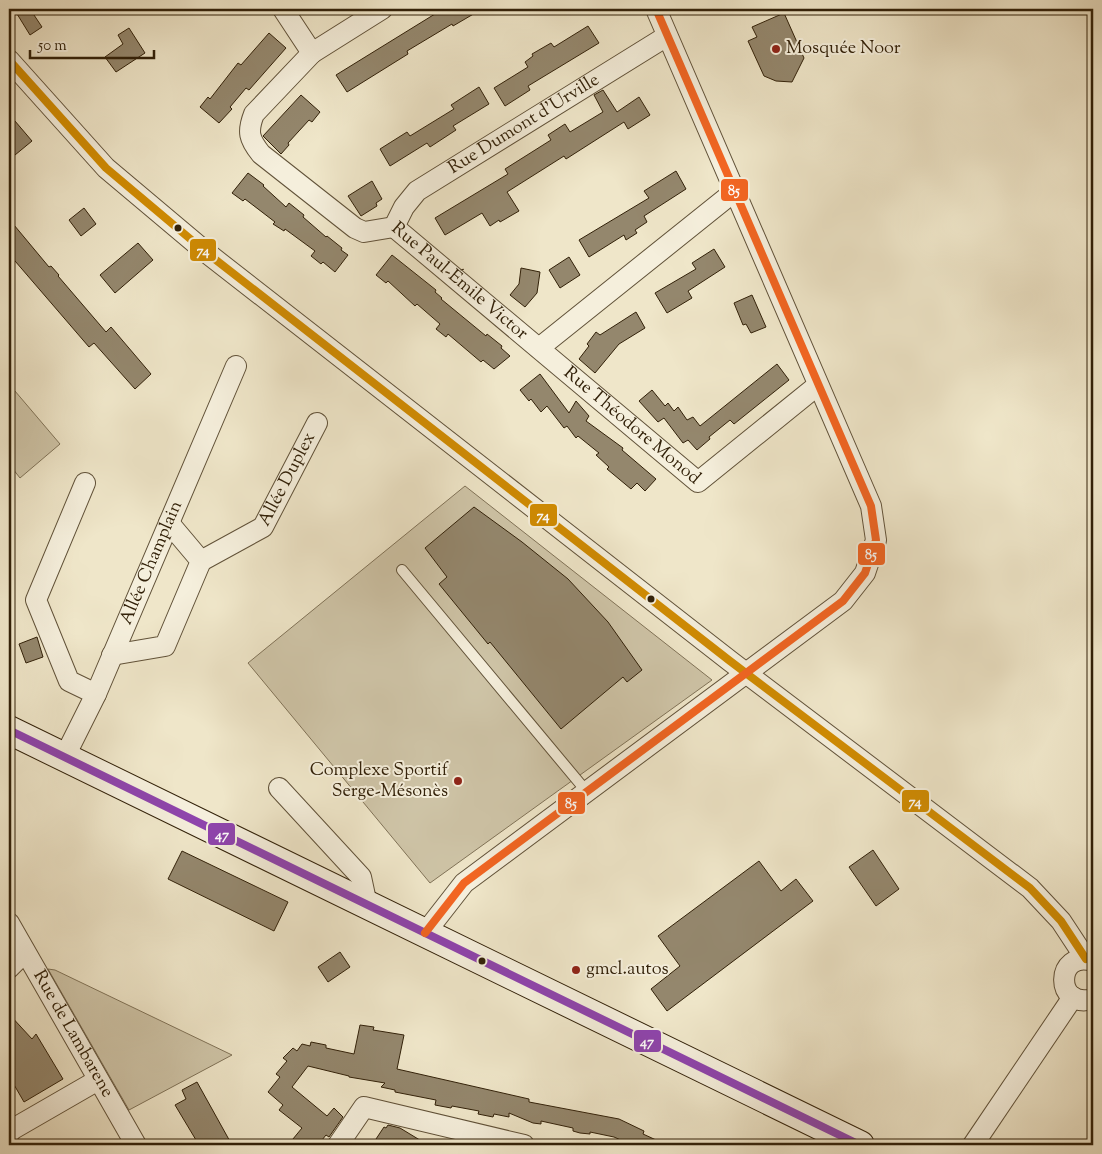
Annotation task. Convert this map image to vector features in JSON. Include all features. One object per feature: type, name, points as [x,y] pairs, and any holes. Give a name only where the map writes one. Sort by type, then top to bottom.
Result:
[{"type":"street","points":[[284,9],[312,53],[382,9]]},
{"type":"street","points":[[425,933],[464,883],[843,601],[865,573],[876,540],[871,506],[656,9]]},
{"type":"street","name":"Rue Dumont d'Urville","points":[[394,227],[404,207],[417,191],[667,36]]},
{"type":"street","name":"Rue Paul-Émile Victor","points":[[312,53],[254,114],[249,126],[251,142],[261,154],[355,228],[364,232],[394,227],[539,348]]},
{"type":"street","points":[[9,60],[84,146],[106,168],[207,253],[747,673],[1030,888],[1061,920],[1090,960],[1073,962],[1065,973],[1065,986],[1073,997],[1086,1001],[1093,999]]},
{"type":"street","points":[[539,348],[735,191]]},
{"type":"street","name":"Rue Théodore Monod","points":[[539,348],[698,482],[818,385]]},
{"type":"street","name":"Allée Champlain","points":[[64,758],[96,694],[236,366]]},
{"type":"street","name":"Allée Duplex","points":[[201,560],[263,527],[317,423]]},
{"type":"street","points":[[85,483],[36,600],[69,681],[96,694]]},
{"type":"street","points":[[112,656],[165,646],[201,560],[169,523]]},
{"type":"street","points":[[9,730],[425,933],[825,1138],[860,1145]]},
{"type":"street","points":[[279,788],[361,877],[367,905]]},
{"type":"street","name":"Rue de Lambarene","points":[[11,932],[136,1145]]},
{"type":"street","points":[[9,968],[18,959],[26,955]]},
{"type":"street","points":[[973,1145],[1073,997]]},
{"type":"street","points":[[9,1133],[13,1128],[98,1080]]},
{"type":"street","points":[[338,1145],[364,1107],[524,1145]]},
{"type":"lane","points":[[402,570],[587,792]]},
{"type":"shaded area","points":[[9,384],[60,444],[20,478],[9,464]]},
{"type":"shaded area","name":"Complexe Sportif Serge-Mésonès","points":[[465,486],[712,680],[430,883],[248,663]]},
{"type":"shaded area","points":[[48,969],[55,970],[232,1055],[129,1110]]},
{"type":"building","points":[[14,9],[30,9],[42,27],[30,35]]},
{"type":"building","points":[[443,9],[482,9],[453,26],[452,24],[407,51],[408,54],[347,92],[336,75]]},
{"type":"building","name":"Mosquée Noor","points":[[784,13],[804,58],[792,82],[776,81],[764,76],[748,41],[757,37],[752,27]]},
{"type":"building","points":[[588,26],[599,43],[528,86],[530,90],[505,106],[494,88],[528,67],[525,62],[533,56],[532,54],[551,43],[554,47]]},
{"type":"building","points":[[129,28],[145,53],[116,72],[105,57],[123,44],[118,35]]},
{"type":"building","points":[[269,33],[286,48],[249,90],[246,88],[230,107],[232,109],[219,123],[200,107],[208,97],[210,99],[238,63],[241,65]]},
{"type":"building","points":[[479,87],[489,104],[453,126],[456,130],[430,147],[427,143],[390,166],[380,149],[407,132],[410,136],[454,109],[451,105]]},
{"type":"building","points":[[603,90],[617,112],[639,97],[650,115],[628,129],[624,122],[566,159],[564,156],[507,192],[519,211],[490,226],[482,213],[445,235],[435,218],[508,174],[505,169],[551,140],[548,135],[565,124],[570,132],[603,112],[594,95]]},
{"type":"building","points":[[301,95],[320,112],[312,122],[309,120],[288,143],[289,145],[281,154],[263,136]]},
{"type":"building","points":[[9,114],[32,141],[15,155],[9,148]]},
{"type":"building","points":[[676,171],[686,189],[644,216],[647,222],[635,230],[637,233],[626,240],[624,235],[589,257],[579,240],[649,198],[644,191]]},
{"type":"building","points":[[248,173],[264,185],[286,207],[289,203],[326,237],[342,248],[341,250],[348,255],[335,272],[323,262],[321,264],[311,256],[315,251],[285,229],[284,231],[273,224],[275,222],[245,199],[243,201],[232,193]]},
{"type":"building","points":[[372,181],[382,199],[376,203],[377,206],[361,216],[348,196]]},
{"type":"building","points":[[84,208],[96,224],[81,236],[69,220]]},
{"type":"building","points":[[9,219],[106,332],[111,327],[151,374],[135,389],[94,343],[89,347],[9,254]]},
{"type":"building","points":[[138,243],[153,260],[115,293],[100,275]]},
{"type":"building","points":[[714,249],[725,267],[688,291],[692,298],[667,313],[655,293],[696,269],[692,263]]},
{"type":"building","points":[[392,255],[436,290],[435,292],[441,299],[486,336],[487,334],[502,346],[501,348],[510,356],[494,369],[483,360],[481,362],[448,334],[446,337],[436,329],[440,324],[417,304],[415,306],[388,281],[386,283],[376,275]]},
{"type":"building","points":[[569,257],[580,275],[560,288],[549,270]]},
{"type":"building","points":[[521,268],[540,272],[537,293],[525,307],[510,295],[519,284]]},
{"type":"building","points":[[752,295],[766,327],[751,333],[746,324],[743,325],[734,303]]},
{"type":"building","points":[[636,312],[645,328],[619,344],[595,373],[579,359],[589,346],[587,344],[596,332],[600,335]]},
{"type":"building","points":[[777,364],[789,380],[734,424],[730,420],[709,437],[710,439],[697,450],[688,440],[683,443],[664,418],[658,422],[639,401],[652,390],[665,406],[668,403],[674,411],[678,407],[687,420],[693,417],[700,426]]},
{"type":"building","points":[[540,374],[569,413],[576,401],[589,416],[586,421],[623,448],[622,450],[656,479],[645,491],[637,483],[631,489],[607,469],[609,467],[596,455],[599,453],[578,436],[576,438],[567,426],[564,428],[547,406],[541,412],[531,399],[529,401],[520,390]]},
{"type":"building","points":[[474,507],[568,579],[608,622],[642,670],[627,682],[623,677],[561,729],[490,642],[488,644],[439,584],[447,577],[425,548]]},
{"type":"building","points":[[37,637],[43,657],[26,663],[19,644]]},
{"type":"building","points":[[873,850],[899,889],[876,906],[849,867]]},
{"type":"building","points":[[182,851],[288,902],[274,931],[168,879]]},
{"type":"building","points":[[759,861],[781,891],[796,879],[813,901],[667,1011],[651,989],[680,966],[658,936]]},
{"type":"building","points":[[340,952],[350,967],[328,982],[318,967]]},
{"type":"building","points":[[9,1014],[32,1039],[36,1034],[63,1079],[24,1102],[9,1076]]},
{"type":"building","points":[[360,1025],[374,1027],[373,1030],[404,1035],[397,1069],[529,1099],[529,1102],[619,1119],[644,1131],[643,1134],[667,1145],[632,1145],[614,1137],[590,1132],[590,1134],[580,1133],[573,1131],[573,1128],[541,1121],[541,1124],[533,1123],[509,1113],[509,1117],[494,1114],[493,1117],[478,1114],[479,1111],[435,1105],[436,1100],[395,1092],[395,1090],[381,1087],[385,1083],[349,1077],[308,1066],[292,1087],[327,1116],[334,1108],[343,1117],[329,1137],[326,1135],[318,1145],[288,1145],[302,1128],[279,1110],[283,1105],[268,1092],[280,1077],[276,1074],[287,1061],[283,1058],[293,1048],[297,1051],[302,1044],[310,1046],[311,1042],[326,1045],[326,1048],[354,1054]]},
{"type":"building","points":[[197,1082],[232,1145],[199,1145],[175,1105],[186,1099],[182,1090]]},
{"type":"building","points":[[388,1125],[400,1128],[428,1145],[372,1145],[384,1127],[386,1128]]},
{"type":"transit line","name":"85","points":[[425,933],[464,883],[843,601],[865,573],[876,540],[871,506],[656,9]]},
{"type":"transit line","name":"74","points":[[9,60],[106,168],[207,253],[730,661],[1030,888],[1061,921],[1086,959]]},
{"type":"transit line","name":"47","points":[[9,730],[860,1145]]},
{"type":"place","name":"Mosquée Noor","points":[[776,49]]},
{"type":"place","name":"Complexe Sportif Serge-Mésonès","points":[[458,781]]},
{"type":"place","name":"gmcl.autos","points":[[576,970]]}]
